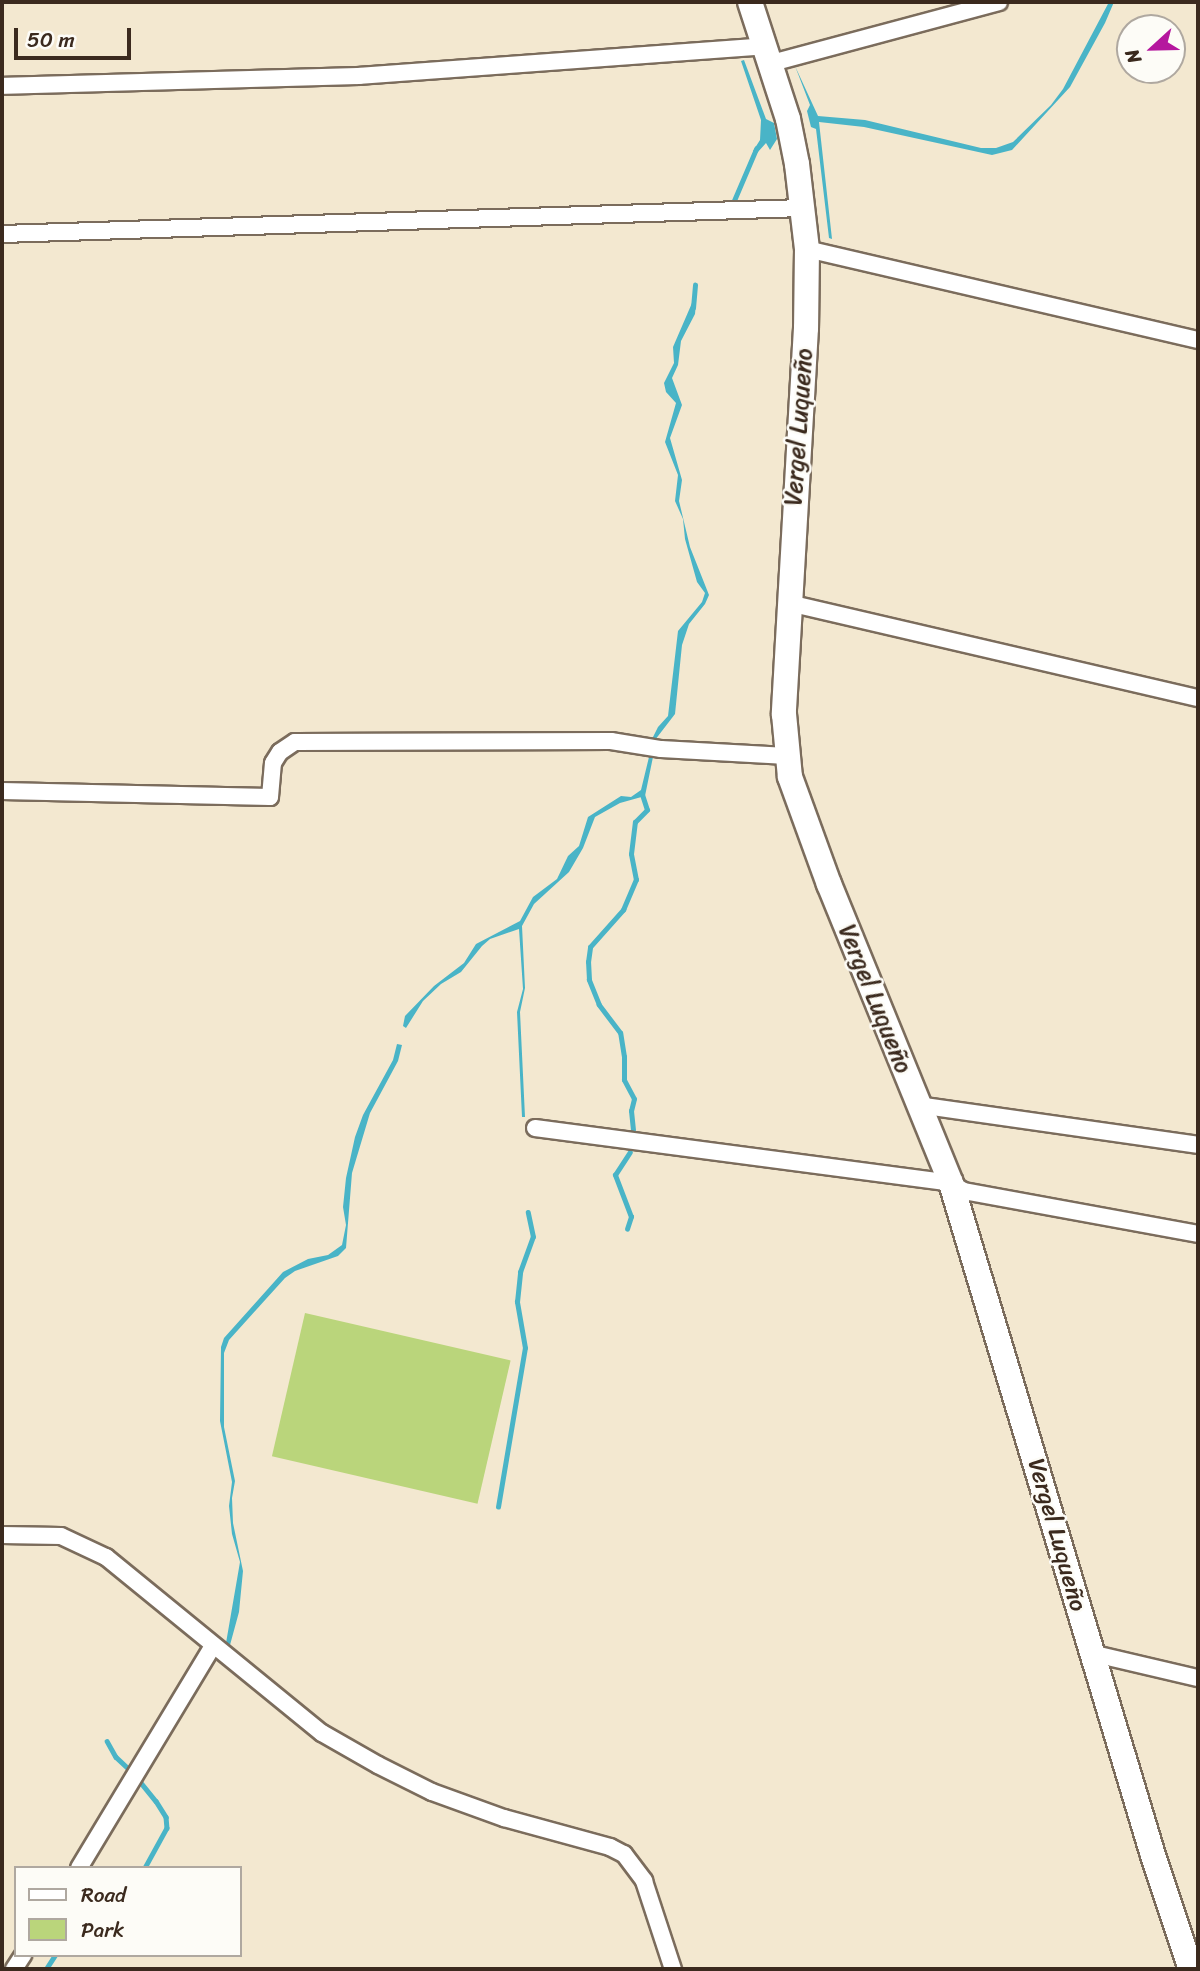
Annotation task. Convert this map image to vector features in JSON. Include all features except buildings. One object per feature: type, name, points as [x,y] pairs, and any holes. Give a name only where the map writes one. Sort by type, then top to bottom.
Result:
[{"type":"main road","name":"Vergel Luqueño","points":[[750,2],[788,120],[807,249],[806,314],[784,714],[787,756],[798,803],[951,1183],[1091,1653],[1191,1969]]},
{"type":"street","points":[[2,86],[359,76],[769,55],[999,2]]},
{"type":"street","points":[[2,234],[803,208]]},
{"type":"street","points":[[807,249],[1198,340]]},
{"type":"street","points":[[789,603],[1198,698]]},
{"type":"street","points":[[2,791],[270,797],[274,763],[279,752],[295,742],[611,741],[661,749],[787,756]]},
{"type":"street","points":[[918,1105],[1198,1144]]},
{"type":"street","points":[[535,1128],[951,1183],[964,1191],[1198,1234]]},
{"type":"street","points":[[2,1535],[61,1536],[106,1557],[322,1733],[377,1765],[432,1791],[504,1818],[610,1847],[624,1854],[644,1881],[673,1969]]},
{"type":"street","points":[[80,1866],[213,1646]]},
{"type":"street","points":[[1091,1653],[1198,1678]]},
{"type":"green space","points":[[305,1313],[511,1360],[478,1504],[272,1456]]},
{"type":"water","points":[[1109,2],[1114,2],[1105,23],[1070,87],[1012,150],[992,155],[864,127],[819,122],[832,239],[829,238],[816,129],[811,127],[807,111],[810,105],[795,66],[818,116],[865,120],[981,148],[996,148],[1013,142],[1051,105],[1063,89]]},
{"type":"water","points":[[744,60],[766,119],[774,123],[777,139],[770,150],[766,143],[757,153],[753,151],[760,140],[761,120],[741,61]]},
{"type":"water","points":[[692,303],[696,303],[695,314],[681,341],[678,365],[672,378],[682,405],[670,438],[682,480],[679,501],[690,547],[709,595],[689,624],[682,645],[675,714],[655,740],[652,739],[658,727],[668,716],[678,631],[702,602],[705,593],[697,582],[685,539],[683,519],[675,501],[678,475],[665,442],[676,403],[666,392],[664,383],[674,363],[673,347]]},
{"type":"water","points":[[649,757],[653,757],[645,796],[620,803],[595,817],[583,848],[569,872],[534,904],[522,926],[525,988],[520,1012],[525,1117],[522,1117],[517,1012],[523,989],[519,929],[490,939],[482,946],[461,972],[441,984],[423,1001],[406,1028],[403,1026],[405,1016],[434,986],[464,963],[476,944],[520,921],[533,897],[557,879],[568,856],[579,846],[588,817],[621,796],[631,797],[641,790]]},
{"type":"water","points":[[397,1044],[402,1045],[398,1061],[370,1113],[352,1173],[346,1248],[338,1256],[295,1271],[285,1278],[229,1340],[224,1353],[224,1427],[235,1481],[232,1498],[233,1523],[243,1571],[239,1612],[230,1645],[226,1643],[240,1562],[232,1534],[229,1506],[232,1482],[220,1421],[221,1347],[224,1338],[283,1272],[308,1259],[328,1255],[342,1245],[346,1225],[343,1207],[346,1178],[355,1137],[363,1115],[393,1060]]},
{"type":"waterway","points":[[733,203],[756,149]]},
{"type":"waterway","points":[[693,308],[695,285]]},
{"type":"waterway","points":[[633,1130],[631,1111],[634,1099],[624,1080],[620,1033],[599,1005],[589,980],[588,962],[590,947],[623,910],[636,880],[631,854],[635,822],[647,810],[642,795]]},
{"type":"waterway","points":[[627,1229],[631,1217],[615,1175],[630,1152]]},
{"type":"waterway","points":[[498,1507],[525,1348],[517,1302],[520,1272],[533,1237],[528,1213]]},
{"type":"waterway","points":[[107,1741],[116,1757],[132,1772]]},
{"type":"waterway","points":[[138,1779],[166,1817],[167,1828],[146,1866]]},
{"type":"waterway","points":[[46,1969],[54,1957]]}]
